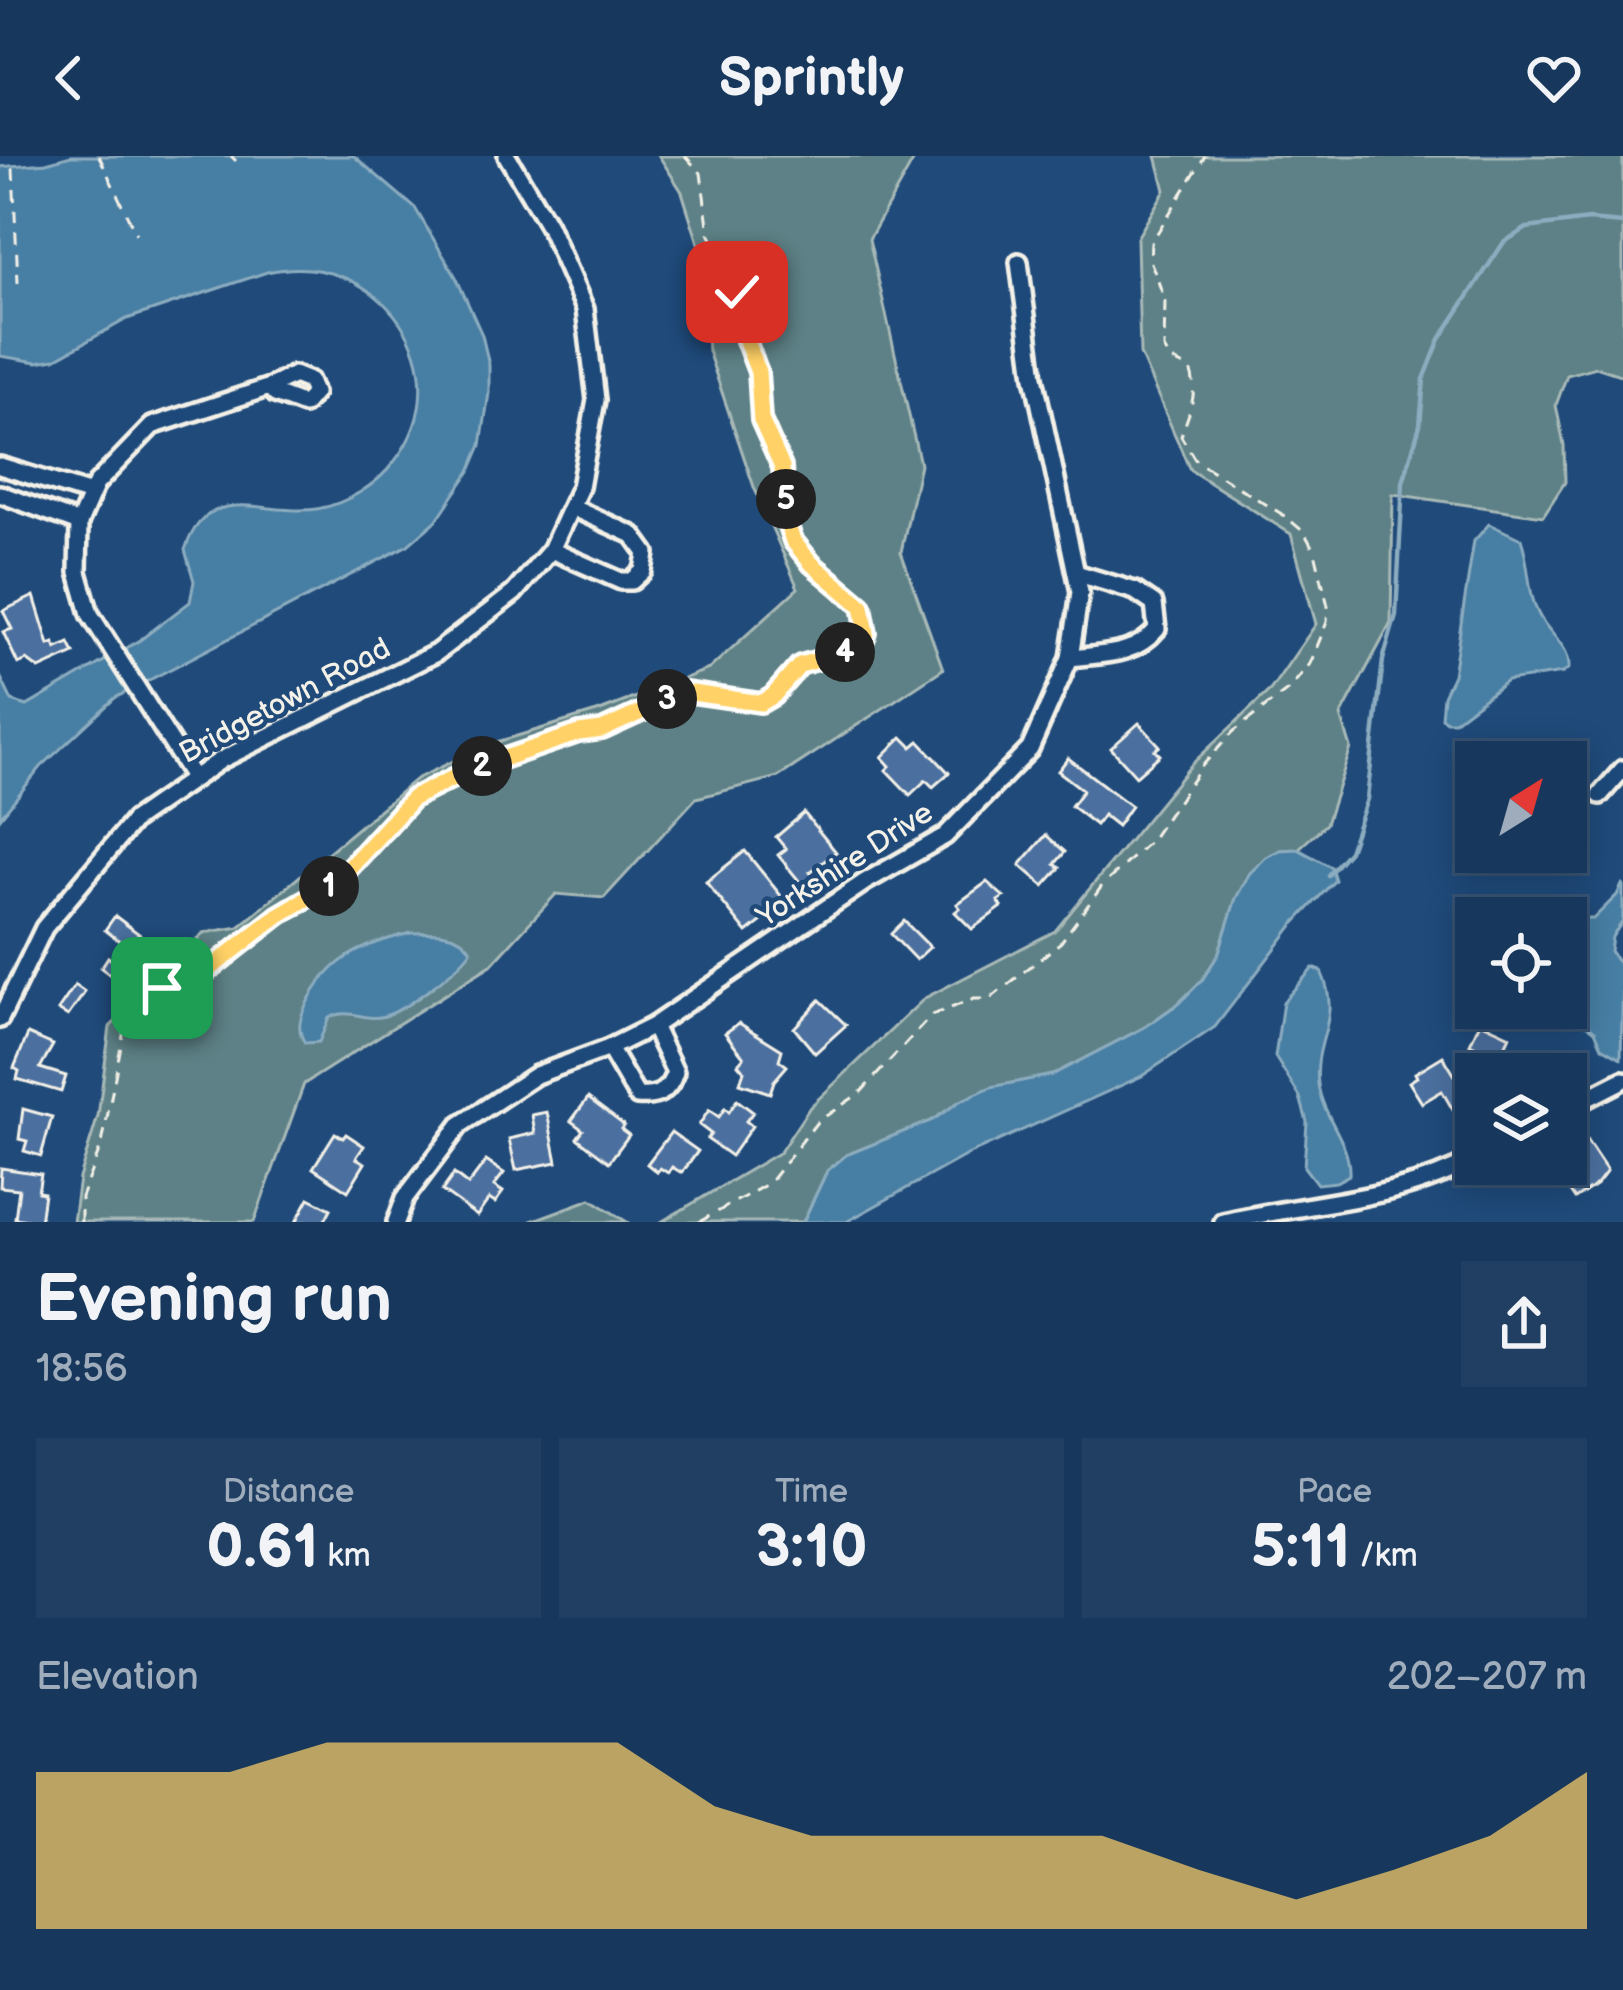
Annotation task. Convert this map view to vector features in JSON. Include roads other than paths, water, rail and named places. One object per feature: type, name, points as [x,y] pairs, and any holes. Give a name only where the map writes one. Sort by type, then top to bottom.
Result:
[{"type":"street","name":"Bridgetown Road","points":[[0,1019],[44,928],[134,820],[193,777],[436,653],[514,593],[551,550],[573,508],[590,446],[596,400],[585,309],[548,226],[506,156]]},
{"type":"street","name":"Yorkshire Drive","points":[[396,1222],[405,1198],[460,1125],[536,1075],[653,1026],[866,882],[945,836],[1030,749],[1070,658],[1080,592],[1034,377],[1019,262]]},
{"type":"street","points":[[193,777],[90,614],[79,572],[79,523],[96,484],[152,426],[271,387]]},
{"type":"street","points":[[0,466],[91,494]]},
{"type":"street","points":[[0,494],[79,523]]},
{"type":"street","points":[[551,550],[607,578],[632,581],[646,562],[641,544],[621,529],[573,508]]},
{"type":"street","points":[[1070,658],[1131,651],[1157,629],[1154,604],[1135,591],[1079,574]]},
{"type":"street","points":[[1600,795],[1623,769]]},
{"type":"street","points":[[609,1048],[637,1096],[651,1098],[666,1090],[675,1072],[653,1026]]},
{"type":"street","points":[[1587,1098],[1623,1080]]},
{"type":"street","points":[[1223,1222],[1378,1196],[1455,1170]]},
{"type":"water","points":[[71,156],[354,156],[415,208],[456,277],[482,335],[489,393],[481,445],[470,471],[436,521],[408,545],[115,698],[41,767],[0,818],[0,676],[12,701],[27,706],[140,640],[190,602],[194,581],[185,550],[195,528],[208,515],[240,506],[317,509],[370,486],[394,462],[414,426],[421,389],[415,354],[400,322],[376,296],[344,278],[308,269],[267,272],[127,319],[55,359],[37,362],[0,356],[0,167]]},
{"type":"water","points":[[1489,524],[1521,539],[1536,608],[1563,647],[1569,668],[1563,673],[1507,681],[1454,721],[1446,721],[1441,717],[1443,696],[1453,675],[1474,541]]},
{"type":"water","points":[[1298,849],[1331,867],[1335,880],[1294,924],[1215,1027],[1142,1076],[965,1156],[846,1222],[803,1222],[827,1171],[846,1155],[933,1120],[991,1087],[1052,1075],[1145,1027],[1179,1003],[1218,955],[1249,874],[1266,857]]},
{"type":"water","points":[[1623,883],[1623,921],[1612,937],[1610,951],[1623,969],[1621,1058],[1602,1047],[1587,1025],[1587,919],[1593,919]]},
{"type":"water","points":[[411,933],[453,936],[471,951],[444,978],[394,1012],[378,1017],[337,1015],[329,1018],[319,1042],[305,1043],[301,1017],[325,977],[361,949]]},
{"type":"water","points":[[1313,968],[1321,971],[1329,1003],[1318,1084],[1346,1152],[1349,1175],[1317,1184],[1304,1167],[1307,1122],[1300,1097],[1275,1057],[1283,1002]]},
{"type":"waterway","points":[[1328,875],[1349,851],[1367,799],[1383,660],[1396,615],[1403,482],[1420,425],[1424,379],[1440,339],[1504,242],[1527,228],[1588,220],[1623,223]]}]
